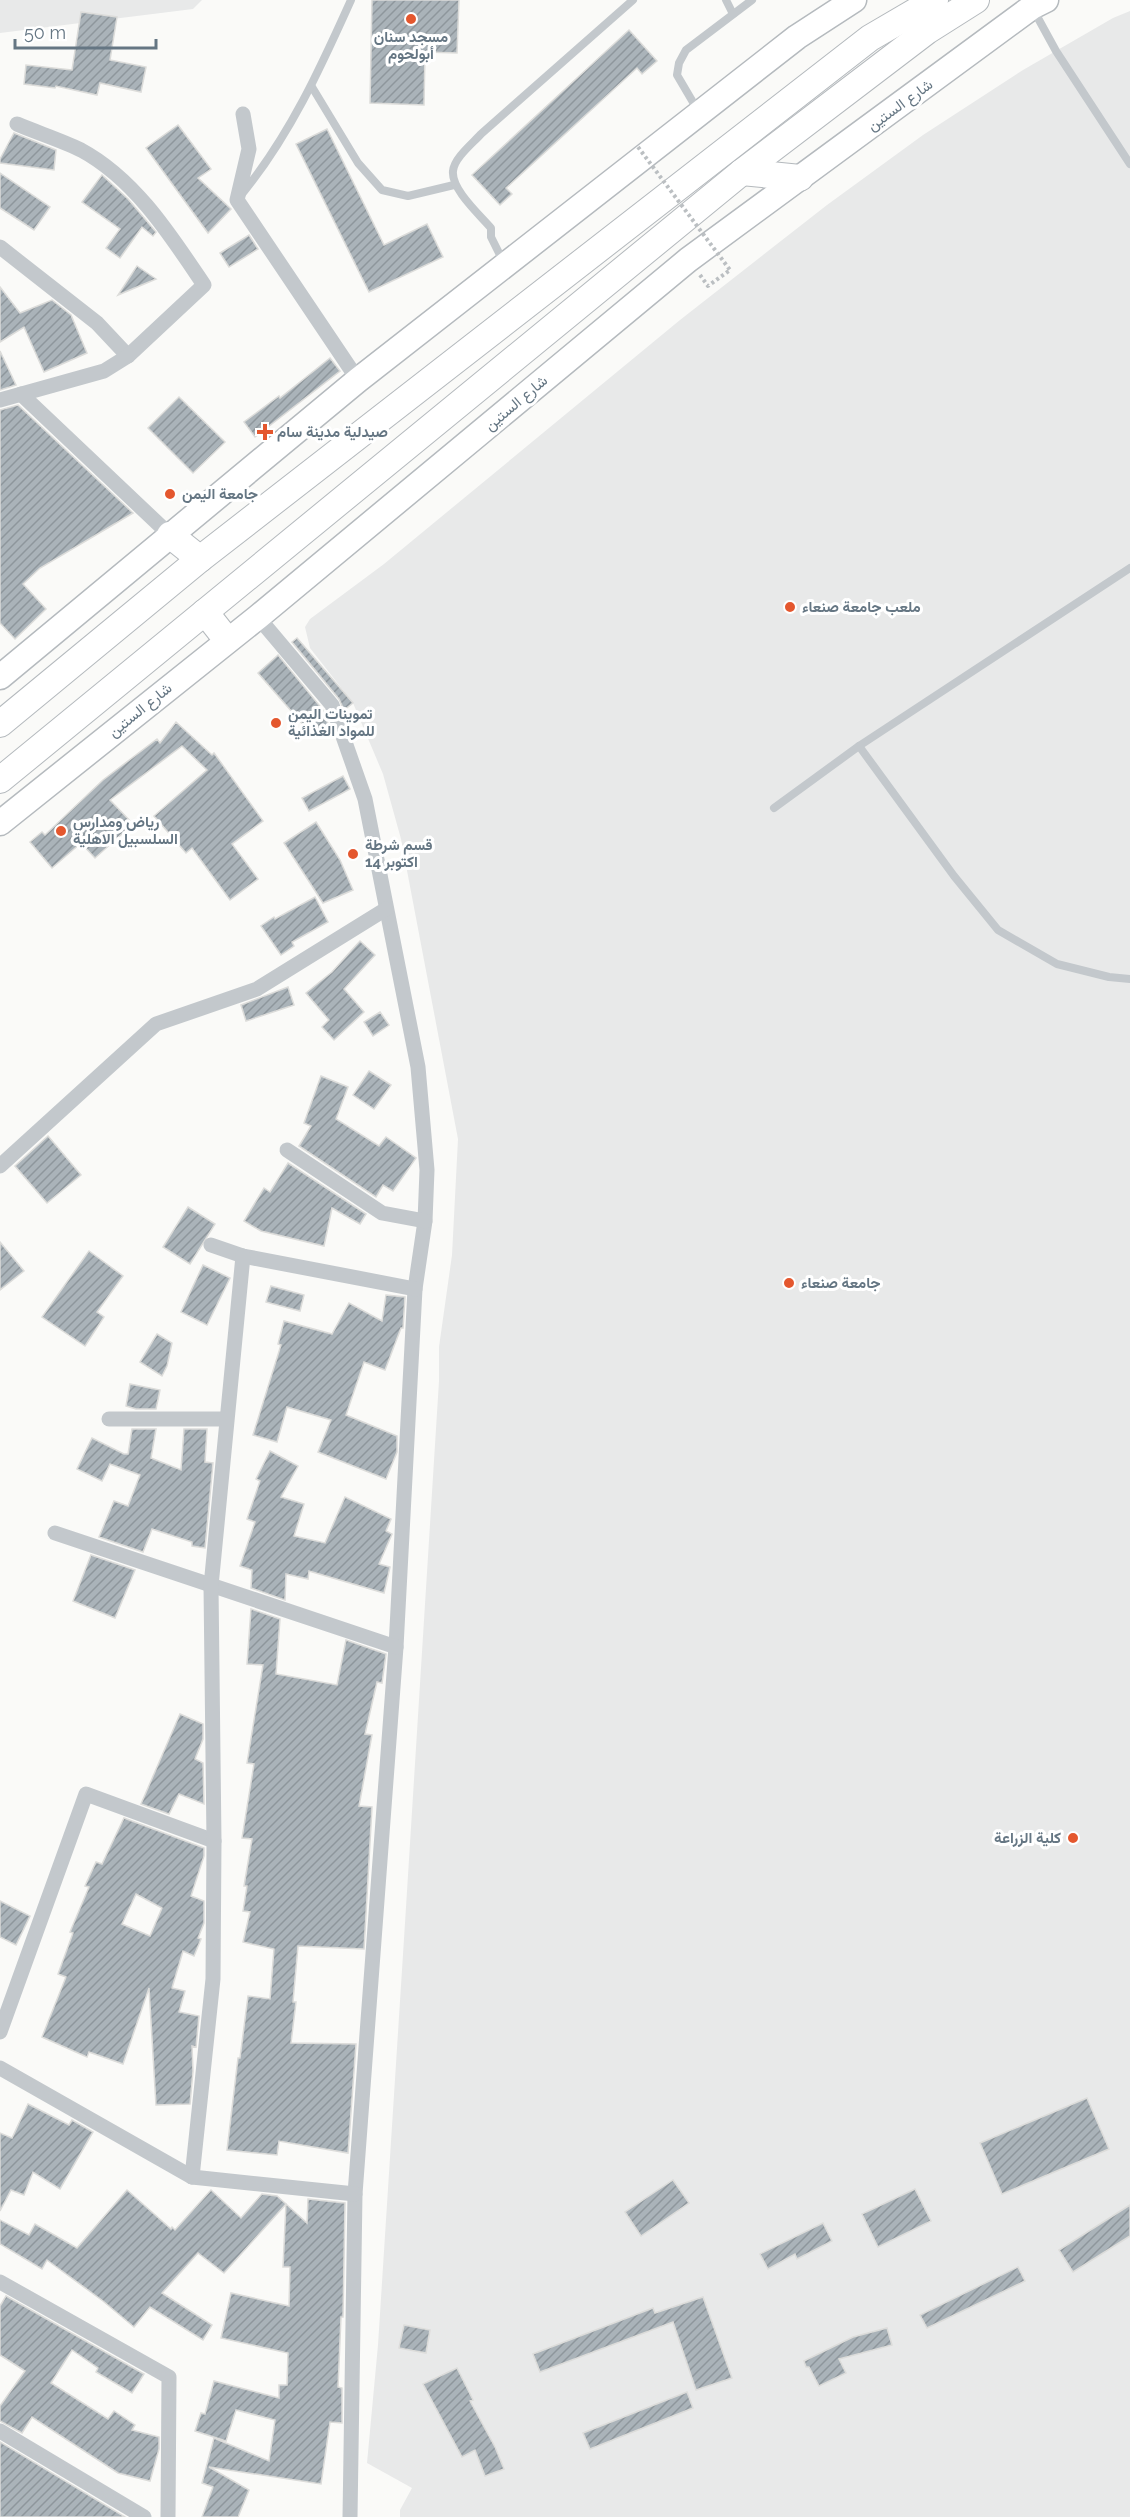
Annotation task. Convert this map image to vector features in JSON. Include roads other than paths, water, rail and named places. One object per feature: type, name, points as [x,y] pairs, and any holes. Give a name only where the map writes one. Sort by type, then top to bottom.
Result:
[{"type":"highway","points":[[0,724],[200,559],[870,38],[935,0]]},
{"type":"highway","points":[[0,780],[742,172],[927,31],[976,0]]},
{"type":"highway","points":[[742,172],[800,178]]},
{"type":"highway","points":[[170,535],[200,559]]},
{"type":"highway","points":[[205,612],[227,640]]},
{"type":"main road","points":[[5,666],[170,535],[358,380],[797,37],[854,0]]},
{"type":"main road","name":"شارع الستين","points":[[0,823],[258,616],[688,260],[1039,4]]},
{"type":"street","points":[[243,114],[249,149],[237,200],[358,380]]},
{"type":"street","points":[[0,400],[104,371],[128,356],[204,285],[165,226],[112,170],[81,150],[18,124]]},
{"type":"street","points":[[0,247],[97,322],[128,356]]},
{"type":"street","points":[[21,394],[170,535]]},
{"type":"street","points":[[258,616],[332,705],[365,799],[418,1067],[427,1170],[425,1221],[415,1289],[396,1647],[354,2194],[350,2517]]},
{"type":"street","points":[[0,1166],[156,1024],[257,988],[386,909]]},
{"type":"street","points":[[286,1150],[382,1213],[425,1221]]},
{"type":"street","points":[[211,1245],[243,1256],[415,1289]]},
{"type":"street","points":[[192,2177],[213,1979],[211,1586],[243,1256]]},
{"type":"street","points":[[109,1419],[226,1419]]},
{"type":"street","points":[[55,1533],[396,1647]]},
{"type":"street","points":[[0,2032],[86,1794],[214,1841]]},
{"type":"street","points":[[0,2068],[192,2177],[354,2194]]},
{"type":"street","points":[[0,2282],[169,2377],[168,2517]]},
{"type":"street","points":[[0,2431],[144,2517]]},
{"type":"lane","points":[[237,200],[268,163],[312,87],[351,0]]},
{"type":"lane","points":[[505,265],[491,237],[491,228],[454,185],[453,170],[460,157],[481,134],[633,0]]},
{"type":"lane","points":[[726,0],[733,14]]},
{"type":"lane","points":[[699,113],[677,75],[679,63],[686,50],[752,0]]},
{"type":"lane","points":[[1039,4],[1056,51],[1130,164]]},
{"type":"lane","points":[[312,87],[358,163],[382,190],[408,196],[454,185]]},
{"type":"lane","points":[[774,808],[859,746],[1130,568]]},
{"type":"lane","points":[[859,746],[954,876],[998,930],[1057,964],[1109,977],[1130,979]]},
{"type":"place","name":"مسجد سنان أبولحوم","points":[[411,19]]},
{"type":"place","name":"صيدلية مدينة سام","points":[[265,432]]},
{"type":"place","name":"جامعة اليمن","points":[[170,494]]},
{"type":"place","name":"ملعب جامعة صنعاء","points":[[790,607]]},
{"type":"place","name":"تموينات اليمن للمواد الغذائية","points":[[276,723]]},
{"type":"place","name":"رياض ومدارس السلسبيل الاهلية","points":[[61,831]]},
{"type":"place","name":"قسم شرطة 14 اكتوبر","points":[[353,854]]},
{"type":"place","name":"جامعة صنعاء","points":[[789,1283]]},
{"type":"place","name":"كلية الزراعة","points":[[1073,1838]]}]
